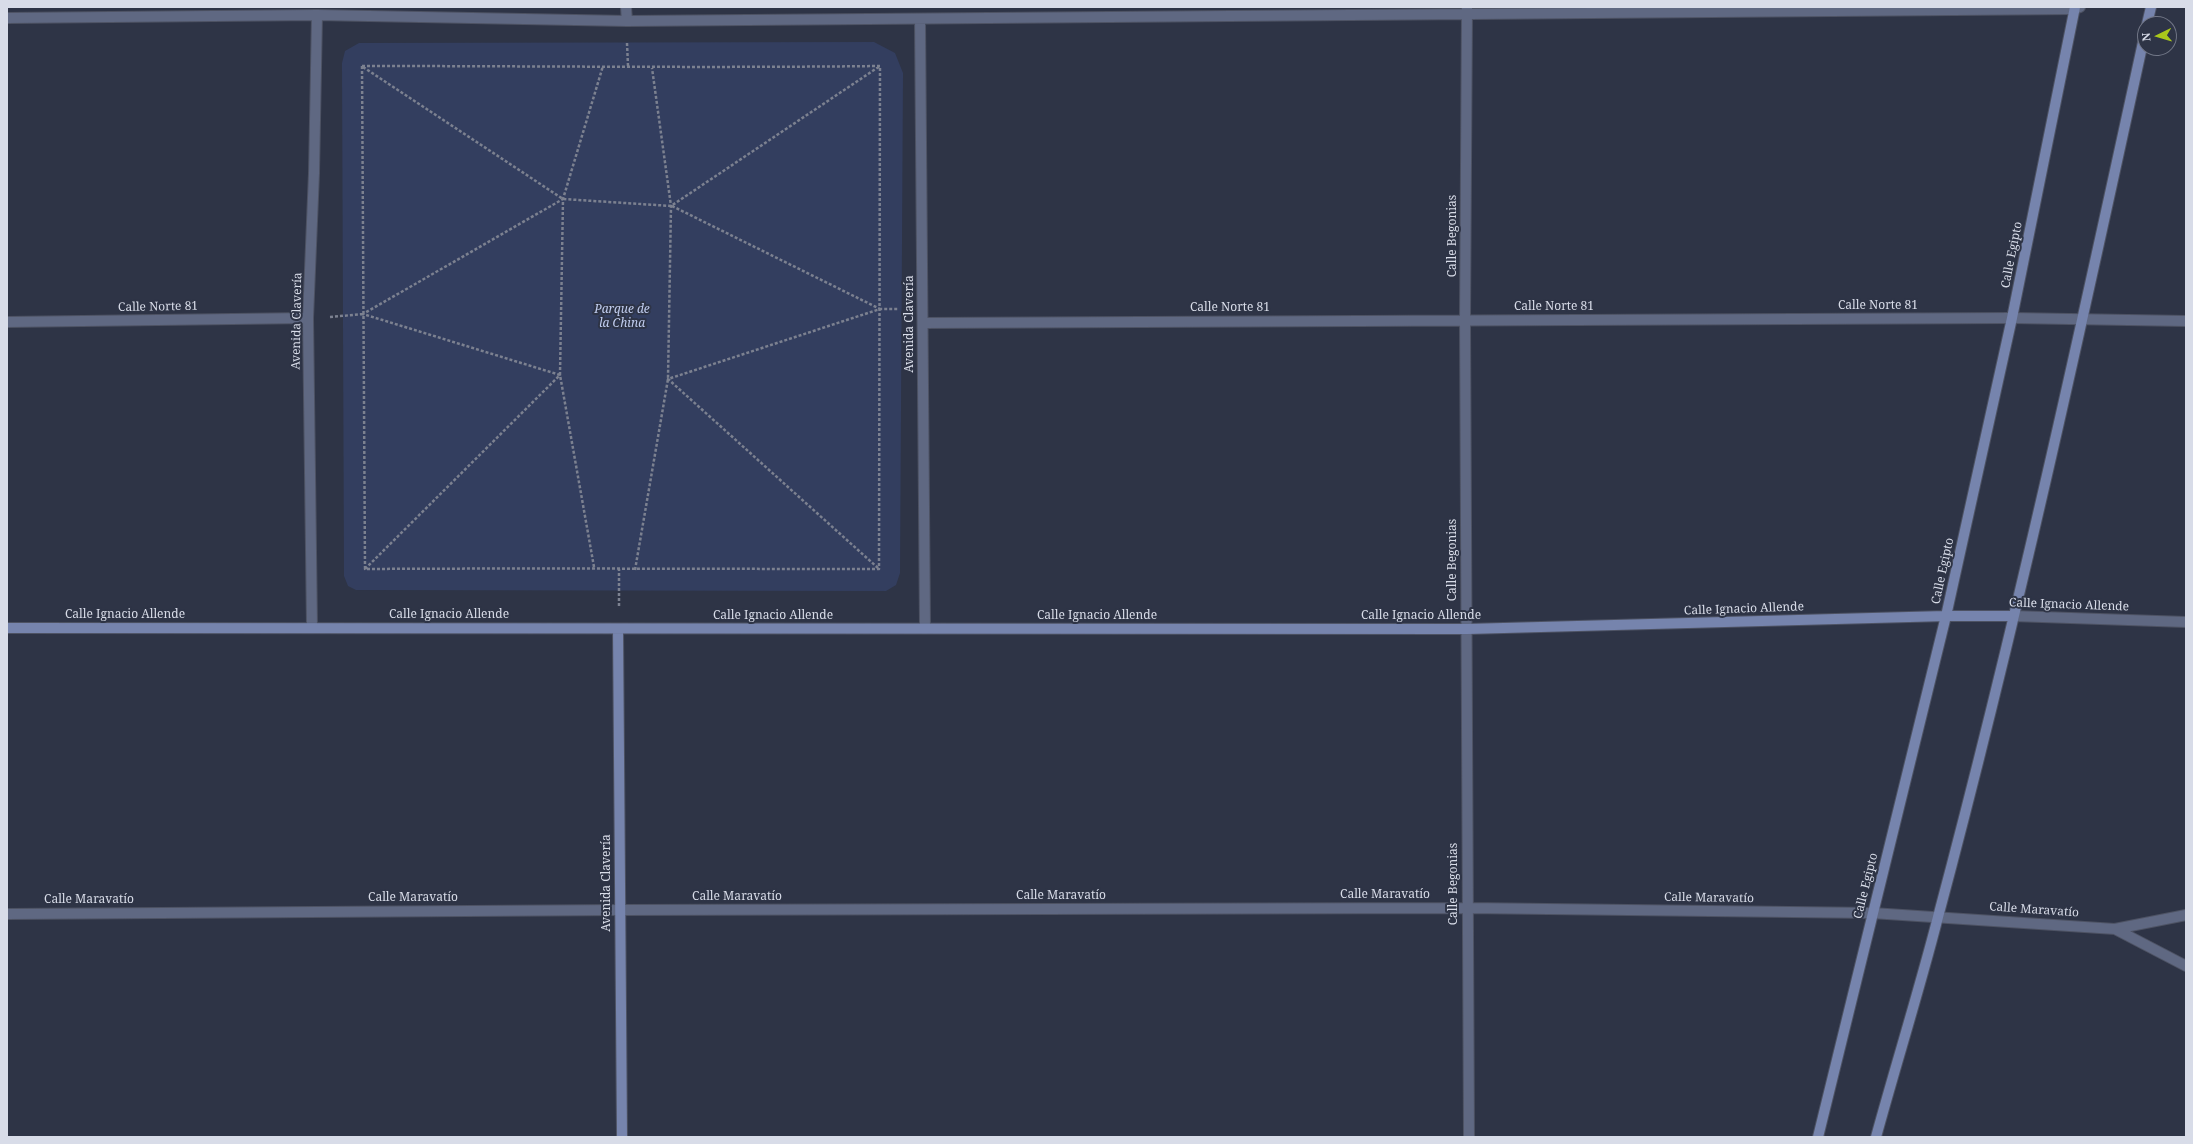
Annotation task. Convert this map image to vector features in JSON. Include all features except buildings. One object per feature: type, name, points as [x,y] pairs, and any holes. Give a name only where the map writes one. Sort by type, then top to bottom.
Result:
[{"type":"street","points":[[626,7],[627,21]]},
{"type":"street","points":[[7,18],[317,16],[627,21],[920,19],[1467,11],[2076,8]]},
{"type":"street","name":"Calle Egipto","points":[[1818,1137],[1946,616],[2012,318],[2076,8]]},
{"type":"street","name":"Calle Begonias","points":[[1467,11],[1465,320],[1469,1137]]},
{"type":"street","name":"Avenida Clavería","points":[[312,628],[308,318],[314,173],[317,16]]},
{"type":"street","name":"Avenida Clavería","points":[[920,19],[925,628]]},
{"type":"street","points":[[1876,1137],[1938,918],[2013,616],[2083,320],[2140,56]]},
{"type":"street","name":"Calle Norte 81","points":[[7,322],[308,318]]},
{"type":"street","name":"Calle Norte 81","points":[[923,323],[2012,318],[2186,321]]},
{"type":"street","name":"Calle Ignacio Allende","points":[[7,628],[1467,629],[1946,616],[2013,616],[2186,622]]},
{"type":"street","name":"Avenida Clavería","points":[[618,629],[622,1137]]},
{"type":"street","name":"Calle Maravatío","points":[[7,914],[620,910],[1467,908],[1872,913],[2115,929]]},
{"type":"street","points":[[2115,929],[2186,915]]},
{"type":"street","points":[[2115,929],[2186,966]]},
{"type":"path","points":[[362,66],[603,66],[652,68],[880,66]]},
{"type":"path","points":[[362,66],[563,199],[672,206],[880,309]]},
{"type":"path","points":[[362,66],[365,569]]},
{"type":"path","points":[[594,567],[560,375],[563,199],[603,66]]},
{"type":"path","points":[[672,206],[880,66]]},
{"type":"path","points":[[879,569],[880,66]]},
{"type":"path","points":[[635,570],[668,380],[672,206],[652,68]]},
{"type":"path","points":[[364,314],[563,199]]},
{"type":"path","points":[[668,380],[880,309]]},
{"type":"path","points":[[308,318],[364,314],[560,375]]},
{"type":"path","points":[[365,569],[560,375]]},
{"type":"path","points":[[668,380],[879,569]]},
{"type":"path","points":[[365,569],[594,567],[635,570],[879,569]]},
{"type":"path","points":[[618,629],[619,569]]},
{"type":"green space","name":"Parque de la China","points":[[874,42],[895,53],[903,73],[900,573],[896,585],[886,591],[356,590],[348,586],[344,576],[342,63],[345,51],[359,43]]}]
